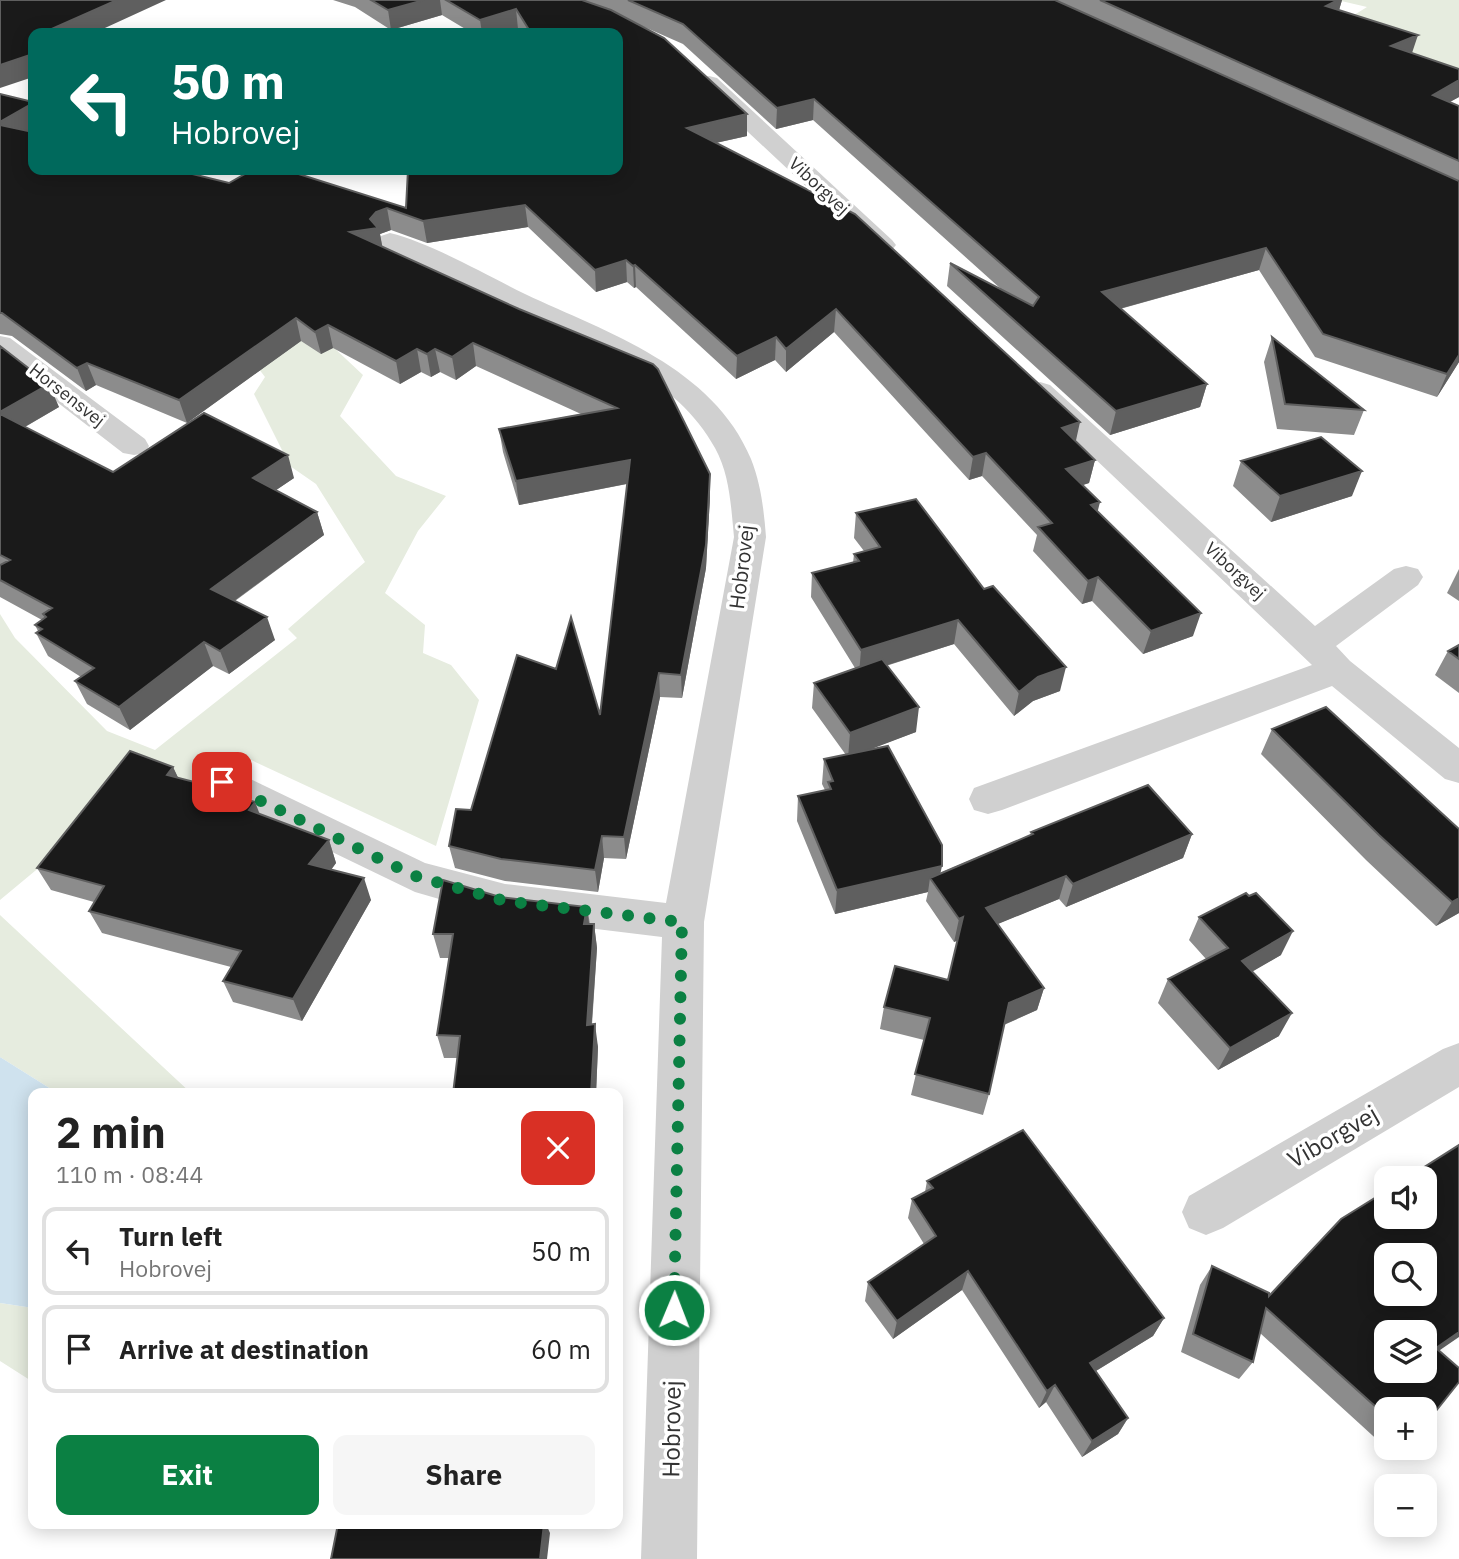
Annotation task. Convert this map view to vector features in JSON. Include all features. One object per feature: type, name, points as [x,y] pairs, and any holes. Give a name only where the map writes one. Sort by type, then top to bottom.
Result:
[{"type":"street","name":"Viborgvej","points":[[692,68],[906,266]]},
{"type":"street","name":"Hobrovej","points":[[390,241],[631,353],[672,380],[706,412],[731,449],[746,491],[750,537],[682,922],[669,1559]]},
{"type":"street","name":"Horsensvej","points":[[0,344],[134,446]]},
{"type":"street","name":"Viborgvej","points":[[1025,377],[1326,657],[1459,769]]},
{"type":"street","points":[[988,799],[1326,657],[1406,577]]},
{"type":"street","points":[[222,782],[415,876],[505,901],[682,922]]},
{"type":"street","name":"Viborgvej","points":[[1206,1212],[1459,1063]]},
{"type":"shaded area","points":[[1337,0],[1459,0],[1459,71],[1330,30],[1367,7]]},
{"type":"shaded area","points":[[282,299],[363,375],[340,416],[396,476],[446,496],[418,531],[385,593],[425,625],[423,653],[451,665],[479,700],[436,846],[238,754],[192,792],[118,802],[0,900],[0,614],[15,638],[107,731],[155,750],[297,638],[288,629],[365,562],[316,484],[290,466],[254,394],[265,377],[231,332]]},
{"type":"shaded area","points":[[0,915],[186,1088],[49,1088],[0,1057]]},
{"type":"shaded area","points":[[0,1303],[28,1307],[28,1379],[0,1361]]},
{"type":"water","points":[[0,1057],[49,1088],[28,1088],[28,1307],[0,1303]]},
{"type":"building","points":[[0,0],[117,0],[54,28],[28,28],[28,56],[0,65]]},
{"type":"building","points":[[371,0],[424,0],[388,10]]},
{"type":"building","points":[[446,0],[582,0],[611,10],[664,38],[747,114],[687,128],[855,214],[1080,422],[1062,428],[1095,460],[1066,469],[1100,502],[1091,505],[1201,613],[1151,631],[1098,577],[1088,581],[1038,527],[1052,523],[986,453],[973,457],[836,309],[786,349],[776,337],[737,356],[635,265],[626,260],[595,270],[525,205],[423,221],[387,208],[376,212],[370,219],[378,228],[350,232],[519,309],[653,364],[658,369],[710,474],[706,545],[681,675],[659,673],[624,837],[602,836],[595,870],[501,859],[449,846],[456,809],[471,810],[517,655],[556,669],[571,617],[600,715],[630,460],[516,481],[499,429],[617,408],[473,343],[452,357],[435,349],[427,354],[417,349],[396,361],[328,325],[315,332],[296,318],[179,400],[87,363],[77,368],[0,313],[0,125],[28,131],[28,175],[196,175],[229,183],[243,175],[302,175],[406,208],[408,175],[623,175],[623,28],[528,28],[516,9],[480,20]]},
{"type":"building","points":[[628,0],[1055,0],[1459,181],[1459,355],[1447,374],[1323,334],[1266,248],[1102,292],[1207,384],[1116,411],[950,263],[1033,306],[1039,297],[814,99],[777,108],[683,24]]},
{"type":"building","points":[[1100,0],[1338,0],[1326,6],[1418,35],[1391,46],[1459,69],[1459,80],[1433,95],[1459,106],[1459,161]]},
{"type":"building","points":[[0,94],[28,101],[28,106],[0,122]]},
{"type":"building","points":[[1272,337],[1364,410],[1285,404]]},
{"type":"building","points":[[0,346],[49,384],[0,412]]},
{"type":"building","points":[[204,413],[288,455],[253,478],[317,512],[211,589],[267,617],[220,651],[204,642],[119,707],[75,681],[94,668],[36,633],[42,629],[35,625],[46,617],[43,614],[52,608],[0,580],[0,565],[10,560],[0,555],[0,414],[113,472]]},
{"type":"building","points":[[1321,437],[1362,471],[1280,496],[1241,461]]},
{"type":"building","points":[[916,499],[984,589],[993,586],[1066,667],[1038,677],[1019,692],[958,620],[861,650],[812,573],[859,561],[854,554],[880,547],[856,513]]},
{"type":"building","points":[[1459,645],[1459,659],[1448,651]]},
{"type":"building","points":[[882,659],[919,707],[850,733],[814,683]]},
{"type":"building","points":[[1326,707],[1459,829],[1459,898],[1452,902],[1379,835],[1272,729]]},
{"type":"building","points":[[888,746],[942,845],[942,866],[837,890],[798,796],[831,789],[828,782],[833,781],[824,759]]},
{"type":"building","points":[[130,751],[173,767],[167,775],[229,791],[226,794],[255,802],[249,810],[329,840],[309,864],[364,878],[293,999],[223,981],[241,951],[89,911],[104,886],[37,868]]},
{"type":"building","points":[[1148,785],[1192,834],[1073,884],[1066,876],[986,908],[1044,988],[1009,1003],[989,1094],[915,1074],[930,1018],[884,1007],[895,966],[948,980],[963,917],[959,919],[930,878],[1033,834],[1031,832]]},
{"type":"building","points":[[443,880],[500,897],[587,907],[584,924],[594,924],[587,1025],[595,1024],[591,1088],[454,1088],[460,1036],[437,1035],[453,934],[433,934]]},
{"type":"building","points":[[1246,893],[1249,896],[1256,893],[1293,931],[1242,961],[1292,1013],[1230,1048],[1168,979],[1228,948],[1199,917]]},
{"type":"building","points":[[1023,1130],[1164,1318],[1090,1363],[1128,1418],[1092,1441],[1055,1385],[1047,1391],[968,1271],[897,1321],[868,1282],[936,1236],[912,1199],[933,1188],[927,1181]]},
{"type":"building","points":[[1459,1145],[1459,1332],[1437,1347],[1437,1320],[1374,1320],[1374,1383],[1437,1383],[1437,1349],[1459,1368],[1459,1382],[1437,1410],[1437,1397],[1374,1397],[1374,1405],[1266,1308],[1253,1362],[1193,1334],[1212,1266],[1269,1293],[1269,1296],[1341,1219],[1374,1198],[1374,1229],[1437,1229],[1437,1166],[1426,1166]]},
{"type":"building","points":[[337,1529],[543,1529],[540,1559],[331,1559]]},
{"type":"route","points":[[222,782],[415,876],[505,901],[682,922],[674,1310]]}]
